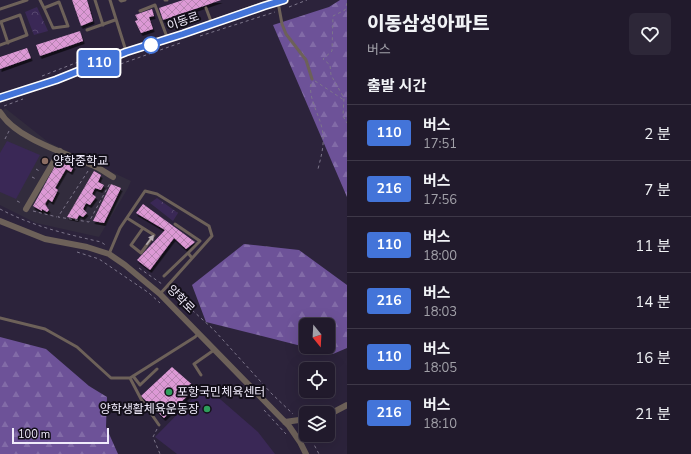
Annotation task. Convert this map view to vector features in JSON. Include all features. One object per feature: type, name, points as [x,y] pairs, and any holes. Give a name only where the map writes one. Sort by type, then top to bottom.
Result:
[{"type":"street","name":"이동로","points":[[0,98],[56,80],[126,52],[264,6],[281,4]]},
{"type":"street","points":[[0,112],[5,121],[44,145],[92,165],[113,177]]},
{"type":"street","points":[[26,209],[60,152]]},
{"type":"street","name":"양학로","points":[[0,221],[45,239],[87,247],[109,254],[125,265],[160,294],[199,332],[214,350],[285,422],[300,442],[306,454]]},
{"type":"street","points":[[335,411],[347,405]]},
{"type":"street","points":[[285,422],[299,419]]},
{"type":"lane","points":[[0,9],[27,0]]},
{"type":"lane","points":[[40,0],[53,28],[68,26],[59,2],[44,8]]},
{"type":"lane","points":[[95,0],[103,25]]},
{"type":"lane","points":[[110,0],[126,52]]},
{"type":"lane","points":[[120,0],[125,0]]},
{"type":"lane","points":[[281,4],[282,24],[286,34],[306,60],[312,79]]},
{"type":"lane","points":[[140,11],[155,5],[168,39]]},
{"type":"lane","points":[[206,8],[212,24]]},
{"type":"lane","points":[[0,45],[8,43],[27,35],[20,15],[0,22],[8,43]]},
{"type":"lane","points":[[87,30],[115,20]]},
{"type":"lane","points":[[109,254],[120,228],[145,191],[157,194],[209,226],[212,236],[160,294]]},
{"type":"lane","points":[[127,218],[143,228],[154,235],[140,253],[131,245],[143,228]]},
{"type":"lane","points":[[164,276],[200,241],[175,224]]},
{"type":"lane","points":[[188,253],[192,258]]},
{"type":"lane","points":[[0,318],[45,329],[77,347],[111,378],[131,377],[195,337],[199,332]]},
{"type":"lane","points":[[201,375],[194,364],[214,350]]},
{"type":"lane","points":[[131,377],[140,385],[157,369]]},
{"type":"lane","points":[[131,377],[141,399],[158,425]]},
{"type":"path","points":[[197,37],[281,4],[307,0]]},
{"type":"path","points":[[347,3],[345,10],[333,16],[332,50],[323,59],[330,65],[331,75],[344,100],[343,116],[347,123]]},
{"type":"path","points":[[99,71],[163,50],[182,42]]},
{"type":"path","points":[[41,76],[104,52]]},
{"type":"path","points":[[318,169],[323,149],[323,134],[310,90],[312,79],[344,100]]},
{"type":"path","points":[[0,107],[28,97]]},
{"type":"path","points":[[5,139],[12,126]]},
{"type":"path","points":[[58,217],[92,165]]},
{"type":"path","points":[[26,209],[58,217],[89,222],[113,177]]},
{"type":"path","points":[[74,251],[99,259],[136,284],[160,304]]},
{"type":"path","points":[[262,408],[289,436]]},
{"type":"path","points":[[158,425],[153,437],[160,454]]},
{"type":"path","points":[[313,442],[319,454]]},
{"type":"shaded area","name":"양학중학교","points":[[5,108],[48,142],[131,181],[99,237],[36,223],[0,205],[0,114]]},
{"type":"green space","points":[[340,0],[347,0],[347,197],[273,25],[329,7]]},
{"type":"green space","points":[[37,7],[48,31],[34,35],[25,12]]},
{"type":"green space","points":[[7,141],[40,155],[16,199],[0,192],[0,153]]},
{"type":"green space","points":[[157,198],[178,213],[173,221],[150,203]]},
{"type":"green space","points":[[244,244],[299,250],[347,285],[347,348],[335,353],[335,318],[299,318],[299,345],[206,322],[192,285]]},
{"type":"green space","points":[[0,337],[46,349],[89,386],[107,397],[106,427],[118,454],[0,454]]},
{"type":"green space","name":"양학생활체육운동장","points":[[205,386],[258,432],[275,454],[177,454],[155,437]]},
{"type":"building","points":[[72,0],[87,0],[93,21],[81,26]]},
{"type":"building","points":[[183,0],[221,0],[163,20],[159,8]]},
{"type":"building","points":[[152,9],[154,16],[149,17],[153,29],[141,33],[135,21],[138,20],[135,15]]},
{"type":"building","points":[[80,31],[83,41],[40,56],[36,45]]},
{"type":"building","points":[[27,48],[31,58],[0,69],[0,57]]},
{"type":"building","points":[[61,155],[71,160],[69,164],[74,166],[71,172],[66,169],[55,188],[58,190],[52,202],[48,199],[45,204],[49,210],[47,212],[42,209],[42,211],[33,206]]},
{"type":"building","points":[[94,171],[101,175],[98,182],[104,185],[101,190],[95,188],[92,194],[96,197],[90,205],[86,203],[83,209],[87,213],[83,217],[79,215],[77,219],[67,217]]},
{"type":"building","points":[[111,184],[121,188],[104,223],[93,221]]},
{"type":"building","points":[[143,204],[195,242],[186,249],[174,238],[150,270],[137,260],[165,230],[136,213]]},
{"type":"building","name":"포항국민체육센터","points":[[172,367],[196,388],[164,418],[141,396]]},
{"type":"bus line","name":"110","points":[[0,98],[56,80],[126,52],[284,0]]},
{"type":"place","name":"양학중학교","points":[[45,161]]},
{"type":"place","name":"포항국민체육센터","points":[[169,392]]},
{"type":"place","name":"양학생활체육운동장","points":[[207,409]]}]
